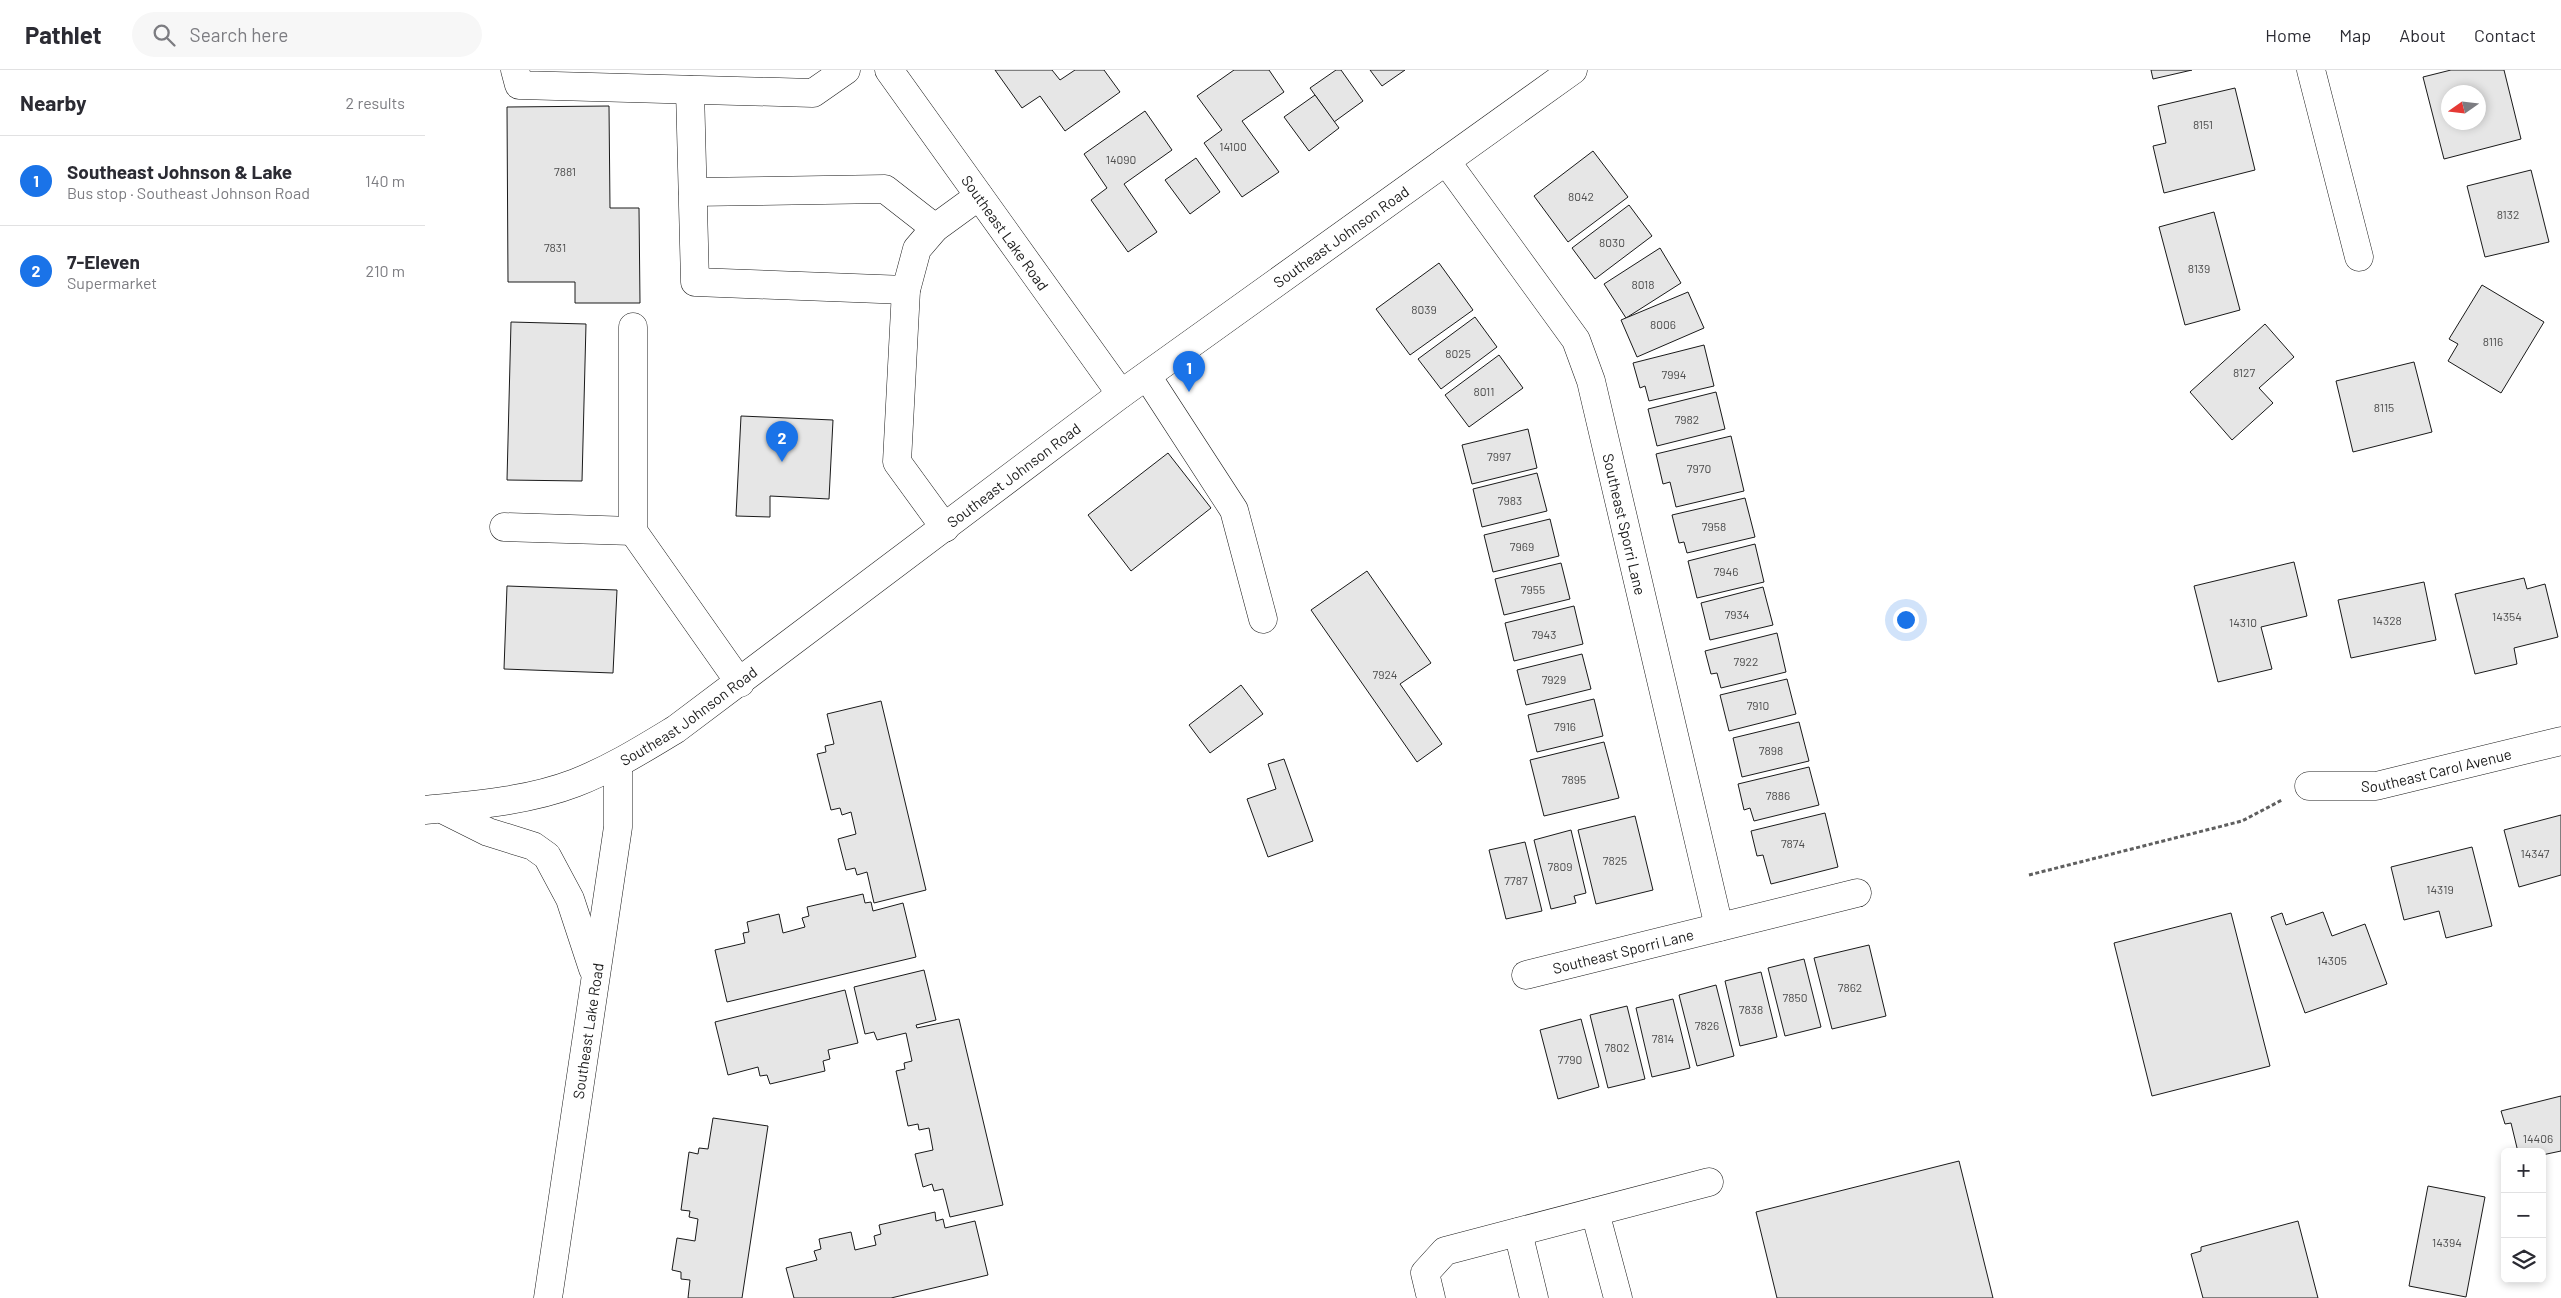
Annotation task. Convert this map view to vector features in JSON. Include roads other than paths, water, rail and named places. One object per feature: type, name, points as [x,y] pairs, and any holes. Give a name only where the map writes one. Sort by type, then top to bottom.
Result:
[{"type":"street","points":[[515,70],[519,86],[813,94],[846,70]]},
{"type":"street","name":"Southeast Lake Road","points":[[889,70],[1121,394]]},
{"type":"street","name":"Southeast Johnson Road","points":[[433,810],[547,793],[618,764],[676,730],[1121,394],[1573,70]]},
{"type":"street","points":[[2311,70],[2359,257]]},
{"type":"street","points":[[690,90],[695,282],[907,290]]},
{"type":"street","name":"Southeast Sporri Lane","points":[[1446,160],[1576,340],[1591,381],[1719,927]]},
{"type":"street","points":[[693,192],[885,189],[935,228]]},
{"type":"street","points":[[945,528],[897,462],[907,290],[917,249],[935,228],[979,196]]},
{"type":"street","points":[[633,328],[633,531],[740,683]]},
{"type":"street","points":[[1147,376],[1234,510],[1263,619]]},
{"type":"street","points":[[504,527],[633,531]]},
{"type":"street","name":"Southeast Carol Avenue","points":[[2309,786],[2376,786],[2561,741]]},
{"type":"street","name":"Southeast Lake Road","points":[[547,1298],[594,973],[618,826],[618,764]]},
{"type":"street","points":[[433,810],[488,832],[533,846],[547,856],[570,899],[594,973]]},
{"type":"street","name":"Southeast Sporri Lane","points":[[1526,975],[1857,892]]},
{"type":"street","points":[[1431,1298],[1425,1273],[1445,1252],[1709,1182]]},
{"type":"street","points":[[1595,1212],[1617,1298]]},
{"type":"street","points":[[1518,1232],[1534,1298]]},
{"type":"place","name":"Southeast Johnson & Lake","points":[[1189,392]]},
{"type":"place","name":"7-Eleven","points":[[782,462]]}]
